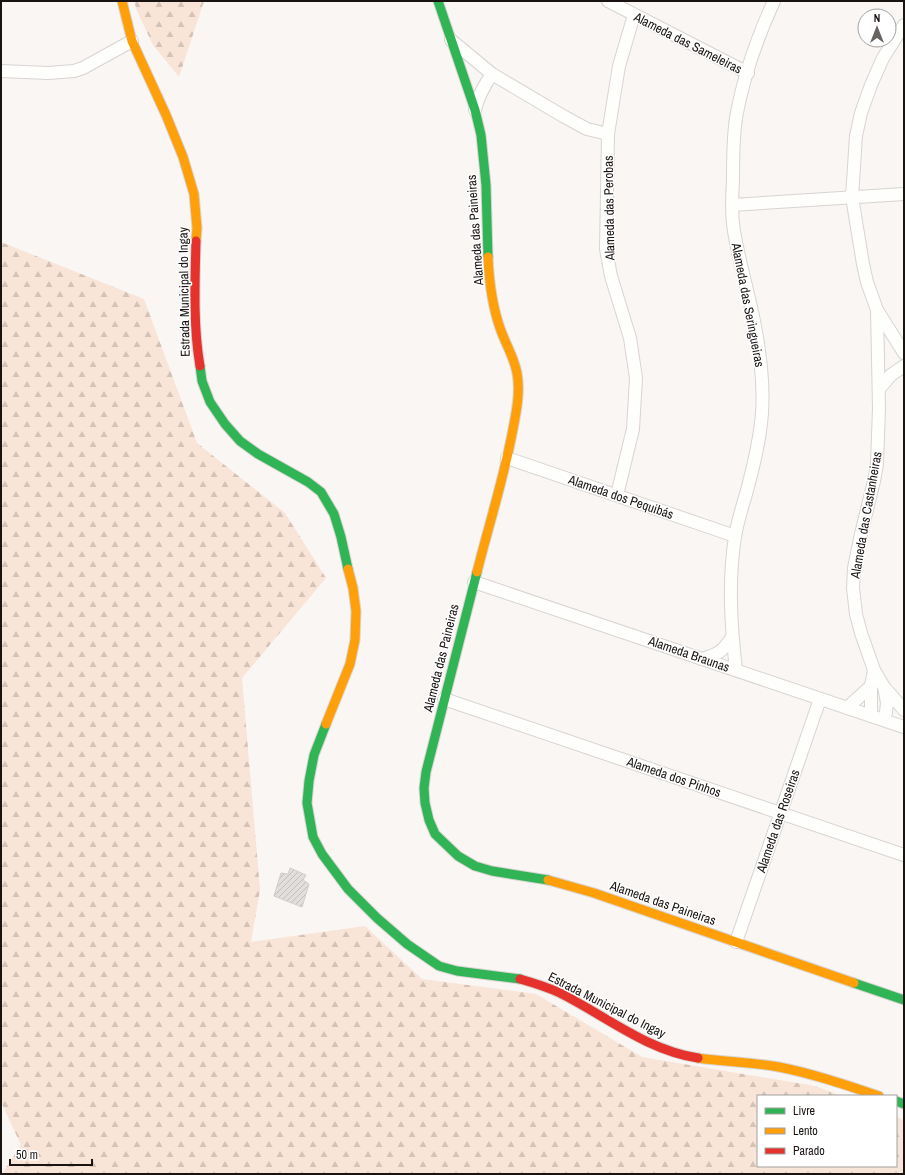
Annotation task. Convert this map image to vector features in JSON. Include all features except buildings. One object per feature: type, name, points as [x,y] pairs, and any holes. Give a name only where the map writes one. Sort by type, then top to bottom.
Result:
[{"type":"street","name":"Estrada Municipal do Ingay","points":[[122,1],[132,41],[166,115],[183,157],[194,194],[197,228],[195,284],[196,334],[202,381],[210,402],[225,424],[240,441],[258,454],[308,482],[321,492],[334,514],[353,588],[356,612],[355,640],[350,664],[314,755],[309,781],[307,803],[310,823],[313,837],[322,854],[348,889],[377,918],[407,944],[439,966],[457,971],[519,979],[538,984],[560,994],[640,1039],[685,1056],[752,1062],[779,1067],[818,1076],[876,1095]]},
{"type":"street","name":"Alameda das Paineiras","points":[[438,1],[475,110],[481,135],[486,185],[489,277],[500,328],[512,355],[518,395],[507,458],[426,772],[424,788],[425,803],[429,820],[435,834],[458,856],[475,866],[492,871],[528,875],[546,879],[594,893],[904,1000]]},
{"type":"street","name":"Alameda das Sameleiras","points":[[608,1],[748,74]]},
{"type":"street","name":"Alameda das Seringueiras","points":[[736,670],[732,637],[731,570],[735,536],[752,472],[758,441],[762,414],[762,383],[754,323],[734,229],[732,205],[733,152],[736,119],[741,94],[757,40],[774,1]]},
{"type":"street","name":"Alameda das Perobas","points":[[617,495],[633,429],[636,378],[630,338],[611,276],[606,249],[608,134],[619,66],[634,15]]},
{"type":"street","points":[[901,349],[876,310],[863,264],[852,197],[856,136],[861,113],[883,58],[904,25]]},
{"type":"street","points":[[451,40],[492,74],[563,116],[587,128],[608,134]]},
{"type":"street","points":[[1,71],[48,73],[74,71],[83,68],[132,41]]},
{"type":"street","points":[[462,72],[468,65],[476,60]]},
{"type":"street","points":[[475,110],[480,92],[492,74]]},
{"type":"street","points":[[732,205],[904,194]]},
{"type":"street","name":"Alameda das Castanheiras","points":[[876,310],[879,389],[876,464],[874,481],[854,568],[853,588],[856,614],[861,634],[878,686],[887,703],[884,720]]},
{"type":"street","points":[[878,360],[887,348],[901,349]]},
{"type":"street","points":[[879,389],[891,375],[904,366]]},
{"type":"street","name":"Alameda dos Pequibás","points":[[507,458],[735,536]]},
{"type":"street","name":"Alameda Braunas","points":[[474,582],[904,727]]},
{"type":"street","points":[[702,659],[715,655],[726,648],[732,637]]},
{"type":"street","points":[[847,708],[878,686],[904,710]]},
{"type":"street","name":"Alameda das Castanheiras","points":[[871,716],[878,686]]},
{"type":"street","name":"Alameda dos Pinhos","points":[[444,699],[904,855]]},
{"type":"street","name":"Alameda das Roseiras","points":[[736,942],[820,699]]},
{"type":"green space","points":[[134,1],[204,1],[179,77],[153,45],[137,11]]},
{"type":"green space","points":[[1,242],[144,299],[197,443],[285,513],[326,578],[242,678],[260,890],[251,942],[365,926],[422,979],[536,994],[642,1057],[815,1086],[839,1095],[757,1095],[757,1167],[897,1167],[897,1117],[904,1120],[904,1174],[2,1174],[21,1145],[1,1102]]},
{"type":"traffic: fast","points":[[438,1],[475,110],[481,135],[486,185],[488,257]]},
{"type":"traffic: fast","points":[[200,366],[202,381],[210,402],[225,424],[240,441],[258,454],[308,482],[321,492],[334,514],[348,569]]},
{"type":"traffic: fast","points":[[477,572],[426,772],[424,788],[425,803],[429,820],[435,834],[458,856],[475,866],[492,871],[548,880]]},
{"type":"traffic: fast","points":[[326,724],[314,755],[307,803],[313,837],[322,854],[348,889],[377,918],[407,944],[439,966],[457,971],[520,979]]},
{"type":"traffic: fast","points":[[854,983],[904,1000]]},
{"type":"traffic: fast","points":[[897,1101],[904,1104]]},
{"type":"traffic: slow","points":[[122,1],[132,41],[166,115],[183,157],[194,194],[197,228],[196,241]]},
{"type":"traffic: slow","points":[[477,572],[507,456],[516,415],[518,398],[516,367],[500,328],[495,310],[490,284],[488,257]]},
{"type":"traffic: slow","points":[[326,724],[350,664],[355,640],[356,611],[353,588],[348,569]]},
{"type":"traffic: slow","points":[[548,880],[594,893],[854,983]]},
{"type":"traffic: slow","points":[[698,1058],[779,1067],[817,1076],[876,1095]]},
{"type":"traffic: jam","points":[[196,241],[195,319],[200,366]]},
{"type":"traffic: jam","points":[[520,979],[560,993],[627,1031],[661,1048],[698,1058]]}]
